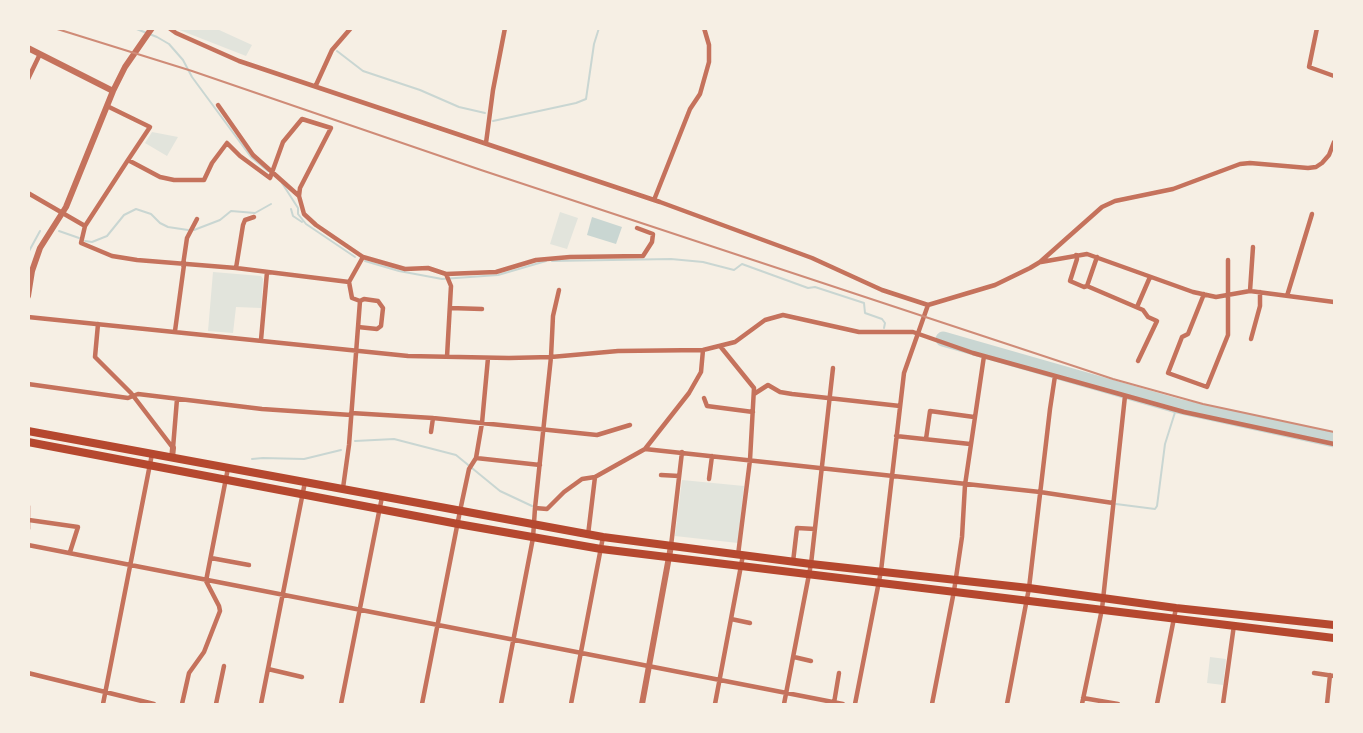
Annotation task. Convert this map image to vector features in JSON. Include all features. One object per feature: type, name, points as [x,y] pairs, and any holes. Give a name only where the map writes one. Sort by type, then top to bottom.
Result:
[{"type":"main road","points":[[28,431],[588,535],[793,562],[956,579],[1176,608],[1335,625]]},
{"type":"main road","points":[[28,442],[601,549],[1335,638]]},
{"type":"street","points":[[28,296],[39,248],[62,213],[119,79],[152,28]]},
{"type":"street","points":[[169,28],[239,61],[654,200],[812,258],[882,290],[928,304],[995,285],[1040,262],[1102,207],[1114,201],[1173,189],[1240,164],[1316,167],[1329,155],[1335,142]]},
{"type":"street","points":[[316,85],[332,50],[351,28]]},
{"type":"street","points":[[486,143],[505,28]]},
{"type":"street","points":[[654,200],[690,109],[700,94],[709,62],[709,45],[704,28]]},
{"type":"street","points":[[1317,28],[1309,67],[1335,76]]},
{"type":"street","points":[[28,48],[113,91]]},
{"type":"street","points":[[28,79],[40,54]]},
{"type":"street","points":[[218,105],[253,154],[299,196]]},
{"type":"street","points":[[107,106],[150,127],[85,226],[81,243],[112,256],[349,282]]},
{"type":"street","points":[[128,160],[160,177],[174,180],[204,180],[212,163],[227,143],[240,156],[270,178],[283,142],[302,119],[331,128],[301,185],[299,196],[306,217],[363,256],[405,268],[428,268],[446,275],[496,272],[536,260],[643,256],[652,242],[652,234],[637,228]]},
{"type":"street","points":[[28,193],[85,226]]},
{"type":"street","points":[[1287,296],[1312,214]]},
{"type":"street","points":[[236,268],[243,225],[245,220],[254,217]]},
{"type":"street","points":[[176,331],[186,241],[197,219]]},
{"type":"street","points":[[1250,291],[1253,247]]},
{"type":"street","points":[[1040,262],[1087,254],[1150,277],[1216,297],[1250,291],[1335,302]]},
{"type":"street","points":[[1076,255],[1077,259],[1070,281],[1084,287],[1087,285],[1137,307],[1143,310],[1148,317],[1157,321],[1138,361]]},
{"type":"street","points":[[358,327],[377,329],[381,326],[383,308],[378,301],[364,299],[360,301],[352,298],[349,282],[363,256]]},
{"type":"street","points":[[1087,285],[1097,257]]},
{"type":"street","points":[[1204,294],[1188,334],[1182,337],[1168,373],[1207,387],[1228,335],[1228,260]]},
{"type":"street","points":[[261,340],[267,272]]},
{"type":"street","points":[[446,275],[450,283],[447,357]]},
{"type":"street","points":[[1137,307],[1150,277]]},
{"type":"street","points":[[501,705],[533,538],[553,316],[559,290]]},
{"type":"street","points":[[1251,339],[1260,306],[1260,292]]},
{"type":"street","points":[[343,488],[349,445],[360,301]]},
{"type":"street","points":[[855,705],[879,583],[904,373],[928,304]]},
{"type":"street","points":[[450,308],[482,309]]},
{"type":"street","points":[[28,317],[408,356],[551,357],[609,351],[703,350],[735,342],[765,320],[783,315],[859,332],[913,332],[984,356],[1184,412],[1335,444]]},
{"type":"street","points":[[98,324],[95,357],[132,396],[173,448]]},
{"type":"street","points":[[715,705],[741,566],[754,394],[754,388],[720,346]]},
{"type":"street","points":[[535,508],[547,509],[564,492],[582,479],[595,477],[645,449],[675,411],[701,372],[703,350]]},
{"type":"street","points":[[932,705],[956,579],[970,444],[984,356]]},
{"type":"street","points":[[422,705],[460,511],[470,469],[476,458],[482,423],[488,357]]},
{"type":"street","points":[[784,705],[811,564],[833,368]]},
{"type":"street","points":[[1007,705],[1029,588],[1055,376]]},
{"type":"street","points":[[28,384],[128,398],[138,394],[262,409],[433,418],[597,435],[630,425]]},
{"type":"street","points":[[754,394],[768,385],[780,392],[900,406]]},
{"type":"street","points":[[1118,705],[1083,701],[1102,609],[1125,396]]},
{"type":"street","points":[[704,398],[707,406],[753,412]]},
{"type":"street","points":[[172,458],[177,399]]},
{"type":"street","points":[[926,439],[930,411],[974,417]]},
{"type":"street","points":[[431,432],[433,418]]},
{"type":"street","points":[[896,436],[970,444]]},
{"type":"street","points":[[645,449],[1040,492],[1113,503]]},
{"type":"street","points":[[642,705],[671,546],[681,452]]},
{"type":"street","points":[[103,705],[152,454]]},
{"type":"street","points":[[710,479],[712,456]]},
{"type":"street","points":[[476,458],[540,465]]},
{"type":"street","points":[[182,705],[189,674],[204,652],[220,611],[207,581],[228,468]]},
{"type":"street","points":[[660,475],[679,476]]},
{"type":"street","points":[[588,535],[595,477]]},
{"type":"street","points":[[261,705],[305,482]]},
{"type":"street","points":[[341,705],[382,497]]},
{"type":"street","points":[[28,506],[28,529]]},
{"type":"street","points":[[29,520],[78,527],[70,552]]},
{"type":"street","points":[[793,562],[797,528],[815,530]]},
{"type":"street","points":[[571,705],[603,537]]},
{"type":"street","points":[[28,545],[843,705]]},
{"type":"street","points":[[211,558],[249,565]]},
{"type":"street","points":[[1156,705],[1176,608]]},
{"type":"street","points":[[731,619],[750,623]]},
{"type":"street","points":[[1223,705],[1234,625]]},
{"type":"street","points":[[794,657],[811,661]]},
{"type":"street","points":[[216,705],[224,666]]},
{"type":"street","points":[[268,669],[302,677]]},
{"type":"street","points":[[28,673],[154,705]]},
{"type":"street","points":[[834,703],[839,673]]},
{"type":"street","points":[[1314,673],[1332,676],[1327,705]]},
{"type":"shaded area","points":[[177,29],[217,29],[252,45],[246,56]]},
{"type":"shaded area","points":[[152,132],[178,137],[167,156],[145,143]]},
{"type":"shaded area","points":[[560,212],[578,218],[567,249],[550,244]]},
{"type":"shaded area","points":[[592,217],[622,227],[616,244],[587,235]]},
{"type":"shaded area","points":[[213,272],[261,276],[263,279],[261,308],[236,307],[233,333],[208,331]]},
{"type":"shaded area","points":[[682,480],[744,486],[738,543],[675,536]]},
{"type":"shaded area","points":[[1210,657],[1226,659],[1223,685],[1207,683]]},
{"type":"waterway","points":[[134,28],[169,44],[183,60],[192,77],[251,157],[268,171]]},
{"type":"waterway","points":[[493,121],[586,99],[594,44],[599,28]]},
{"type":"waterway","points":[[337,51],[363,71],[420,90],[459,107],[485,113]]},
{"type":"waterway","points":[[282,183],[298,208],[298,214],[306,224],[355,257]]},
{"type":"waterway","points":[[194,230],[220,220],[231,211],[255,213],[271,204]]},
{"type":"waterway","points":[[85,241],[92,242],[107,236],[124,215],[136,209],[151,214],[168,227],[188,230]]},
{"type":"waterway","points":[[291,209],[293,216],[302,222]]},
{"type":"waterway","points":[[28,253],[40,231]]},
{"type":"waterway","points":[[59,231],[79,238]]},
{"type":"waterway","points":[[552,261],[671,259],[703,262],[734,270],[742,264],[808,288],[815,287],[864,303],[865,313],[882,319],[885,323],[884,328]]},
{"type":"waterway","points":[[365,261],[399,271],[442,279],[498,275],[546,261]]},
{"type":"waterway","points":[[943,339],[1177,406],[1334,440]]},
{"type":"waterway","points":[[1116,504],[1155,509],[1157,506],[1165,444],[1177,406]]},
{"type":"waterway","points":[[355,441],[394,439],[456,455],[500,491],[532,506]]},
{"type":"waterway","points":[[252,459],[304,459],[341,450]]},
{"type":"railway","points":[[54,28],[192,71],[481,170],[1113,379],[1203,404],[1334,432]]}]
